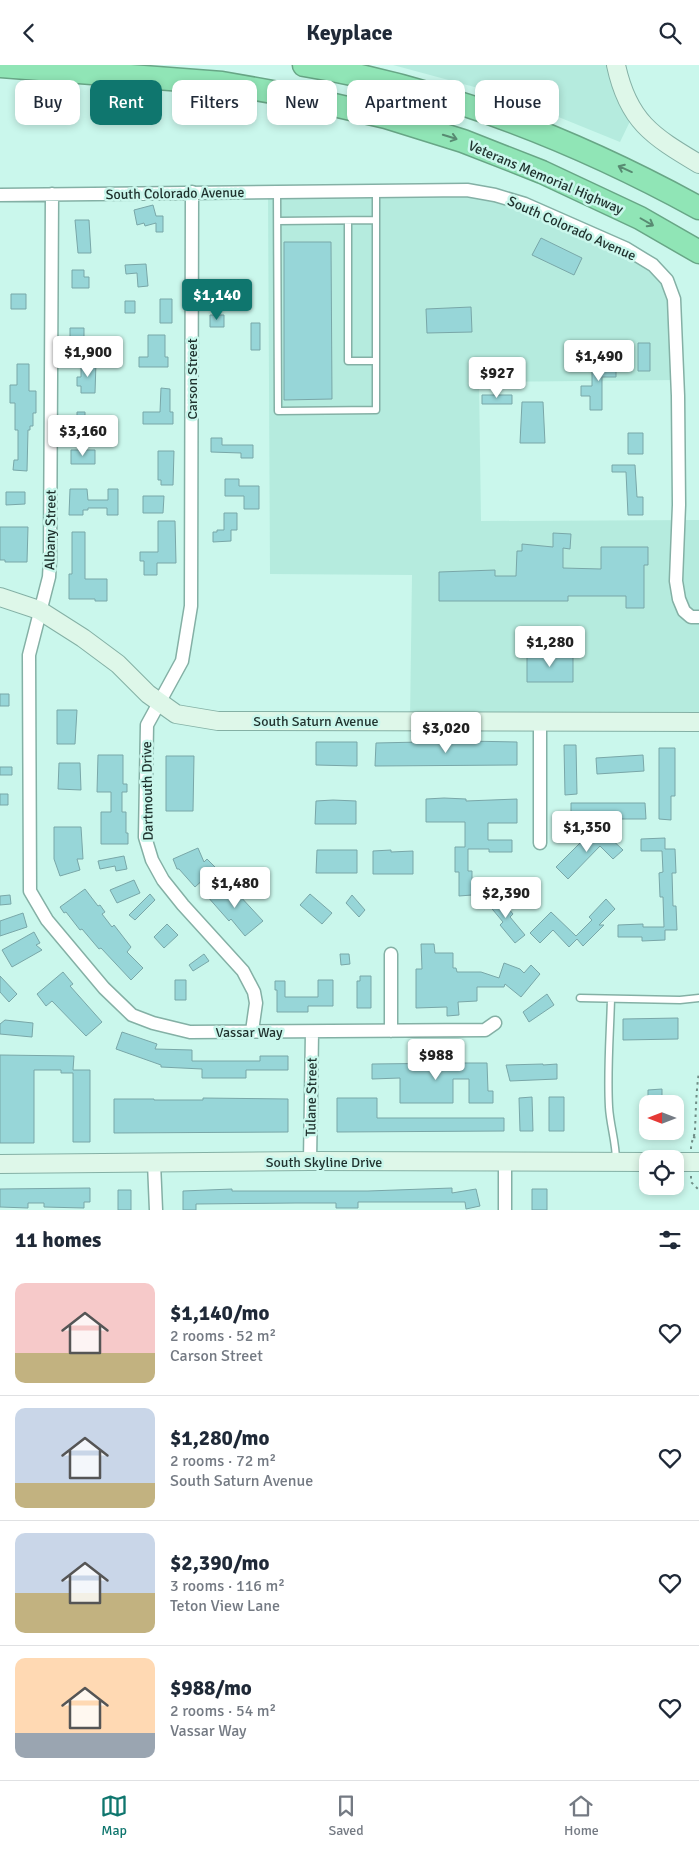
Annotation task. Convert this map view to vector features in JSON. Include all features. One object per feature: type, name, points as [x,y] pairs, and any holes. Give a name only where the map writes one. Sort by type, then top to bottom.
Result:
[{"type":"highway","points":[[304,65],[366,77],[461,103],[534,129],[648,180],[699,208]]},
{"type":"highway","name":"Veterans Memorial Highway","points":[[0,67],[38,68],[222,83],[294,95],[386,117],[463,141],[542,172],[640,218],[699,252]]},
{"type":"street","points":[[616,65],[620,86],[634,113],[646,129],[699,164]]},
{"type":"street","name":"South Colorado Avenue","points":[[0,195],[467,190],[517,201],[625,248],[653,265],[667,280],[674,299],[678,396],[679,505],[676,581],[679,599],[684,611],[692,617],[699,617]]},
{"type":"street","name":"Carson Street","points":[[147,725],[182,661],[191,606],[192,192]]},
{"type":"street","name":"Albany Street","points":[[47,920],[30,891],[29,655],[49,577],[50,560],[52,194]]},
{"type":"street","name":"South Saturn Avenue","points":[[0,597],[39,610],[83,638],[118,664],[148,694],[176,714],[218,721],[699,722]]},
{"type":"street","points":[[540,721],[540,843]]},
{"type":"street","name":"Dartmouth Drive","points":[[147,725],[145,837],[152,860],[163,880],[183,905],[243,971],[254,992],[256,1003],[252,1031]]},
{"type":"street","name":"Vassar Way","points":[[47,920],[104,987],[132,1015],[153,1023],[190,1032],[485,1030],[495,1023]]},
{"type":"street","points":[[391,954],[391,1031]]},
{"type":"street","name":"Tulane Street","points":[[310,1161],[312,1032]]},
{"type":"street","name":"South Skyline Drive","points":[[0,1164],[310,1161],[639,1162]]},
{"type":"street","points":[[505,1161],[505,1210]]},
{"type":"street","points":[[684,1162],[699,1162]]},
{"type":"street","points":[[154,1163],[156,1210]]},
{"type":"lane","points":[[277,191],[278,411],[376,410],[376,191]]},
{"type":"lane","points":[[278,221],[376,221]]},
{"type":"lane","points":[[348,221],[348,361],[376,361]]},
{"type":"lane","points":[[580,998],[680,1000],[699,998]]},
{"type":"lane","points":[[611,999],[608,1085],[609,1109],[616,1146],[616,1162]]},
{"type":"path","points":[[691,1141],[695,1131],[699,1072]]},
{"type":"path","points":[[693,1137],[699,1138]]},
{"type":"path","points":[[691,1182],[699,1189]]},
{"type":"shaded area","points":[[393,65],[616,65],[634,113],[620,142],[559,117],[559,80],[475,80],[475,87],[465,84],[465,80],[448,80]]},
{"type":"shaded area","points":[[268,191],[495,195],[625,248],[667,280],[677,380],[479,382],[481,521],[699,520],[699,723],[410,721],[412,575],[270,574]]},
{"type":"building","points":[[153,205],[156,216],[163,216],[163,232],[156,232],[156,223],[145,226],[144,223],[137,225],[134,210]]},
{"type":"building","points":[[75,220],[89,220],[91,253],[78,253]]},
{"type":"building","points":[[541,238],[582,258],[574,275],[532,255]]},
{"type":"building","points":[[284,242],[331,242],[332,399],[284,400]]},
{"type":"building","points":[[146,264],[148,286],[138,287],[137,273],[126,274],[125,265]]},
{"type":"building","points":[[72,270],[84,270],[84,277],[89,277],[89,288],[72,288]]},
{"type":"building","points":[[11,294],[26,294],[26,309],[11,309]]},
{"type":"building","points":[[160,299],[172,299],[172,323],[160,323]]},
{"type":"building","points":[[125,301],[135,301],[135,313],[125,313]]},
{"type":"building","points":[[471,307],[472,332],[427,333],[426,309]]},
{"type":"building","points":[[210,315],[224,315],[224,327],[210,327]]},
{"type":"building","points":[[251,323],[260,323],[260,350],[251,350]]},
{"type":"building","points":[[70,328],[84,328],[84,340],[70,340]]},
{"type":"building","points":[[148,335],[165,335],[165,357],[168,357],[168,367],[139,367],[139,357],[148,357]]},
{"type":"building","points":[[638,343],[650,343],[650,371],[638,371]]},
{"type":"building","points":[[592,361],[616,361],[616,377],[602,377],[602,410],[590,410],[590,396],[581,396],[581,386],[592,386]]},
{"type":"building","points":[[81,362],[96,362],[95,393],[81,393],[81,386],[77,386],[77,377],[81,377]]},
{"type":"building","points":[[17,364],[29,364],[29,391],[36,391],[36,413],[33,413],[33,426],[30,426],[30,430],[28,430],[27,471],[13,470],[14,460],[18,460],[18,430],[15,430],[15,403],[10,403],[10,385],[17,385]]},
{"type":"building","points":[[161,388],[170,389],[170,412],[173,412],[173,424],[143,424],[143,412],[160,412]]},
{"type":"building","points":[[482,395],[512,395],[512,404],[482,404]]},
{"type":"building","points":[[522,402],[543,402],[545,443],[520,443]]},
{"type":"building","points":[[77,412],[85,412],[85,421],[77,421]]},
{"type":"building","points":[[628,433],[643,433],[643,454],[628,454]]},
{"type":"building","points":[[101,434],[117,434],[117,443],[101,442]]},
{"type":"building","points":[[211,438],[222,438],[222,445],[253,445],[253,458],[241,458],[241,453],[211,452]]},
{"type":"building","points":[[71,450],[95,450],[95,464],[71,464]]},
{"type":"building","points":[[158,451],[174,451],[173,485],[161,485],[161,480],[158,480]]},
{"type":"building","points":[[612,465],[635,465],[637,497],[643,497],[643,515],[628,515],[626,472],[612,472]]},
{"type":"building","points":[[225,479],[239,479],[239,486],[259,486],[259,509],[244,509],[244,496],[225,496]]},
{"type":"building","points":[[70,489],[87,489],[88,500],[108,500],[108,489],[118,489],[118,515],[107,515],[107,508],[88,508],[88,510],[83,510],[83,515],[69,515]]},
{"type":"building","points":[[6,492],[25,492],[25,504],[6,505]]},
{"type":"building","points":[[143,496],[164,496],[163,513],[143,513]]},
{"type":"building","points":[[224,513],[237,513],[237,530],[231,530],[231,541],[213,542],[213,532],[224,530]]},
{"type":"building","points":[[158,521],[175,521],[176,563],[157,563],[157,575],[144,575],[144,561],[140,561],[140,552],[158,552]]},
{"type":"building","points":[[0,527],[28,527],[27,562],[5,562],[5,560],[0,560]]},
{"type":"building","points":[[72,532],[85,532],[85,579],[107,579],[107,601],[69,599],[69,574],[72,574]]},
{"type":"building","points":[[553,533],[571,534],[570,549],[563,548],[563,568],[601,569],[601,547],[648,547],[648,565],[644,565],[644,608],[626,608],[626,596],[568,596],[568,601],[439,601],[439,572],[495,570],[495,576],[516,576],[517,551],[522,551],[522,544],[553,547]]},
{"type":"building","points":[[527,654],[573,654],[573,682],[527,682]]},
{"type":"building","points":[[0,694],[9,694],[9,706],[0,706]]},
{"type":"building","points":[[57,710],[77,710],[75,744],[57,744]]},
{"type":"building","points":[[316,742],[357,742],[357,766],[316,765]]},
{"type":"building","points":[[517,742],[517,765],[375,766],[376,743]]},
{"type":"building","points":[[564,745],[576,745],[577,794],[565,795]]},
{"type":"building","points":[[659,748],[675,748],[675,796],[671,796],[671,820],[659,819]]},
{"type":"building","points":[[98,755],[123,755],[123,784],[127,784],[127,792],[122,792],[122,812],[126,812],[128,844],[101,844],[101,812],[111,812],[111,792],[97,792]]},
{"type":"building","points":[[643,755],[644,771],[597,774],[596,758]]},
{"type":"building","points":[[166,756],[194,756],[193,811],[166,811]]},
{"type":"building","points":[[59,763],[80,763],[81,790],[58,789]]},
{"type":"building","points":[[0,767],[12,767],[12,775],[0,775]]},
{"type":"building","points":[[0,794],[8,794],[8,805],[0,805]]},
{"type":"building","points":[[426,799],[466,799],[466,801],[517,799],[517,823],[488,823],[488,840],[512,840],[512,852],[489,852],[489,849],[468,849],[468,871],[472,871],[472,895],[459,896],[459,872],[455,872],[455,847],[465,847],[465,822],[426,822]]},
{"type":"building","points":[[316,801],[356,801],[356,824],[315,824]]},
{"type":"building","points":[[571,803],[645,803],[646,819],[571,819]]},
{"type":"building","points":[[54,827],[81,827],[83,859],[77,859],[80,870],[60,876],[54,859]]},
{"type":"building","points":[[590,833],[599,841],[606,834],[623,850],[613,859],[600,846],[568,879],[556,867]]},
{"type":"building","points":[[665,838],[665,849],[675,849],[676,873],[672,873],[673,906],[676,906],[677,930],[665,930],[665,940],[642,941],[642,937],[618,937],[618,925],[643,924],[643,927],[664,927],[663,897],[660,897],[659,873],[663,872],[662,851],[641,851],[641,839]]},
{"type":"building","points":[[198,848],[204,862],[207,859],[216,868],[195,887],[177,869],[173,859]]},
{"type":"building","points":[[317,850],[357,850],[357,873],[316,873]]},
{"type":"building","points":[[391,850],[391,852],[413,851],[413,874],[373,874],[373,851]]},
{"type":"building","points":[[124,856],[127,869],[116,871],[115,866],[100,869],[98,861]]},
{"type":"building","points":[[134,880],[140,893],[117,903],[110,890]]},
{"type":"building","points":[[222,883],[234,897],[238,894],[263,921],[245,936],[231,919],[229,921],[207,896]]},
{"type":"building","points":[[85,889],[105,912],[102,914],[112,927],[114,925],[131,947],[127,952],[143,968],[131,980],[101,948],[99,949],[82,929],[80,930],[60,907]]},
{"type":"building","points":[[150,894],[155,900],[135,920],[129,915]]},
{"type":"building","points":[[310,894],[332,913],[322,924],[300,905]]},
{"type":"building","points":[[10,895],[11,904],[0,905],[0,896]]},
{"type":"building","points":[[352,895],[365,910],[359,917],[346,903]]},
{"type":"building","points":[[497,895],[513,914],[510,917],[525,935],[515,943],[500,925],[503,922],[488,904]]},
{"type":"building","points":[[606,899],[615,909],[599,925],[604,925],[583,946],[577,939],[569,947],[553,930],[540,943],[530,933],[551,912],[576,936],[592,920],[589,917]]},
{"type":"building","points":[[23,913],[27,927],[0,936],[0,921]]},
{"type":"building","points":[[167,924],[178,935],[164,948],[154,937]]},
{"type":"building","points":[[34,932],[40,943],[36,945],[42,950],[12,967],[2,950]]},
{"type":"building","points":[[421,944],[434,944],[435,953],[453,953],[453,968],[456,968],[457,972],[481,972],[499,978],[504,963],[520,969],[524,973],[531,965],[540,974],[521,997],[505,984],[504,987],[477,987],[477,1001],[458,1002],[459,1015],[447,1016],[447,1007],[416,1008],[416,969],[422,969]]},
{"type":"building","points":[[204,954],[209,961],[193,971],[189,965]]},
{"type":"building","points":[[340,954],[349,954],[350,964],[341,965]]},
{"type":"building","points":[[63,972],[73,984],[70,986],[102,1022],[86,1036],[52,1001],[46,1006],[37,994]]},
{"type":"building","points":[[0,976],[17,994],[9,1002],[0,992]]},
{"type":"building","points":[[360,976],[371,976],[371,1008],[357,1008],[357,981],[360,981]]},
{"type":"building","points":[[175,980],[186,980],[186,1000],[175,1000]]},
{"type":"building","points":[[318,980],[333,980],[333,1006],[308,1006],[308,1012],[277,1012],[275,981],[285,981],[285,997],[318,997]]},
{"type":"building","points":[[547,994],[554,1005],[529,1022],[523,1012]]},
{"type":"building","points":[[678,1018],[678,1039],[623,1040],[623,1019]]},
{"type":"building","points":[[5,1020],[33,1023],[32,1037],[0,1034],[0,1024]]},
{"type":"building","points":[[122,1032],[157,1044],[155,1049],[192,1050],[192,1061],[260,1061],[260,1056],[288,1056],[288,1070],[246,1070],[246,1078],[202,1078],[202,1069],[161,1067],[161,1065],[116,1049]]},
{"type":"building","points":[[0,1055],[74,1056],[73,1070],[90,1070],[90,1142],[73,1142],[73,1073],[61,1073],[61,1070],[34,1070],[34,1143],[0,1143]]},
{"type":"building","points":[[487,1063],[488,1091],[493,1091],[493,1103],[469,1103],[469,1079],[453,1079],[453,1103],[400,1103],[400,1078],[372,1079],[372,1064]]},
{"type":"building","points":[[557,1064],[557,1079],[510,1081],[506,1065]]},
{"type":"building","points":[[662,1089],[662,1095],[648,1095],[648,1090]]},
{"type":"building","points":[[532,1097],[533,1131],[520,1131],[519,1098]]},
{"type":"building","points":[[549,1097],[564,1097],[564,1131],[549,1131]]},
{"type":"building","points":[[203,1098],[288,1099],[288,1132],[114,1133],[114,1099],[203,1100]]},
{"type":"building","points":[[337,1098],[377,1098],[377,1118],[504,1118],[504,1131],[337,1132]]},
{"type":"building","points":[[90,1188],[90,1202],[84,1202],[84,1208],[44,1207],[44,1203],[28,1203],[28,1208],[0,1207],[0,1189]]},
{"type":"building","points":[[452,1188],[452,1193],[476,1189],[480,1206],[466,1209],[465,1202],[358,1202],[358,1208],[336,1208],[336,1203],[196,1204],[196,1210],[183,1210],[183,1191],[232,1189],[232,1191],[368,1191]]},
{"type":"building","points":[[532,1189],[547,1189],[547,1210],[532,1210]]},
{"type":"building","points":[[118,1190],[131,1190],[131,1210],[118,1210]]}]
